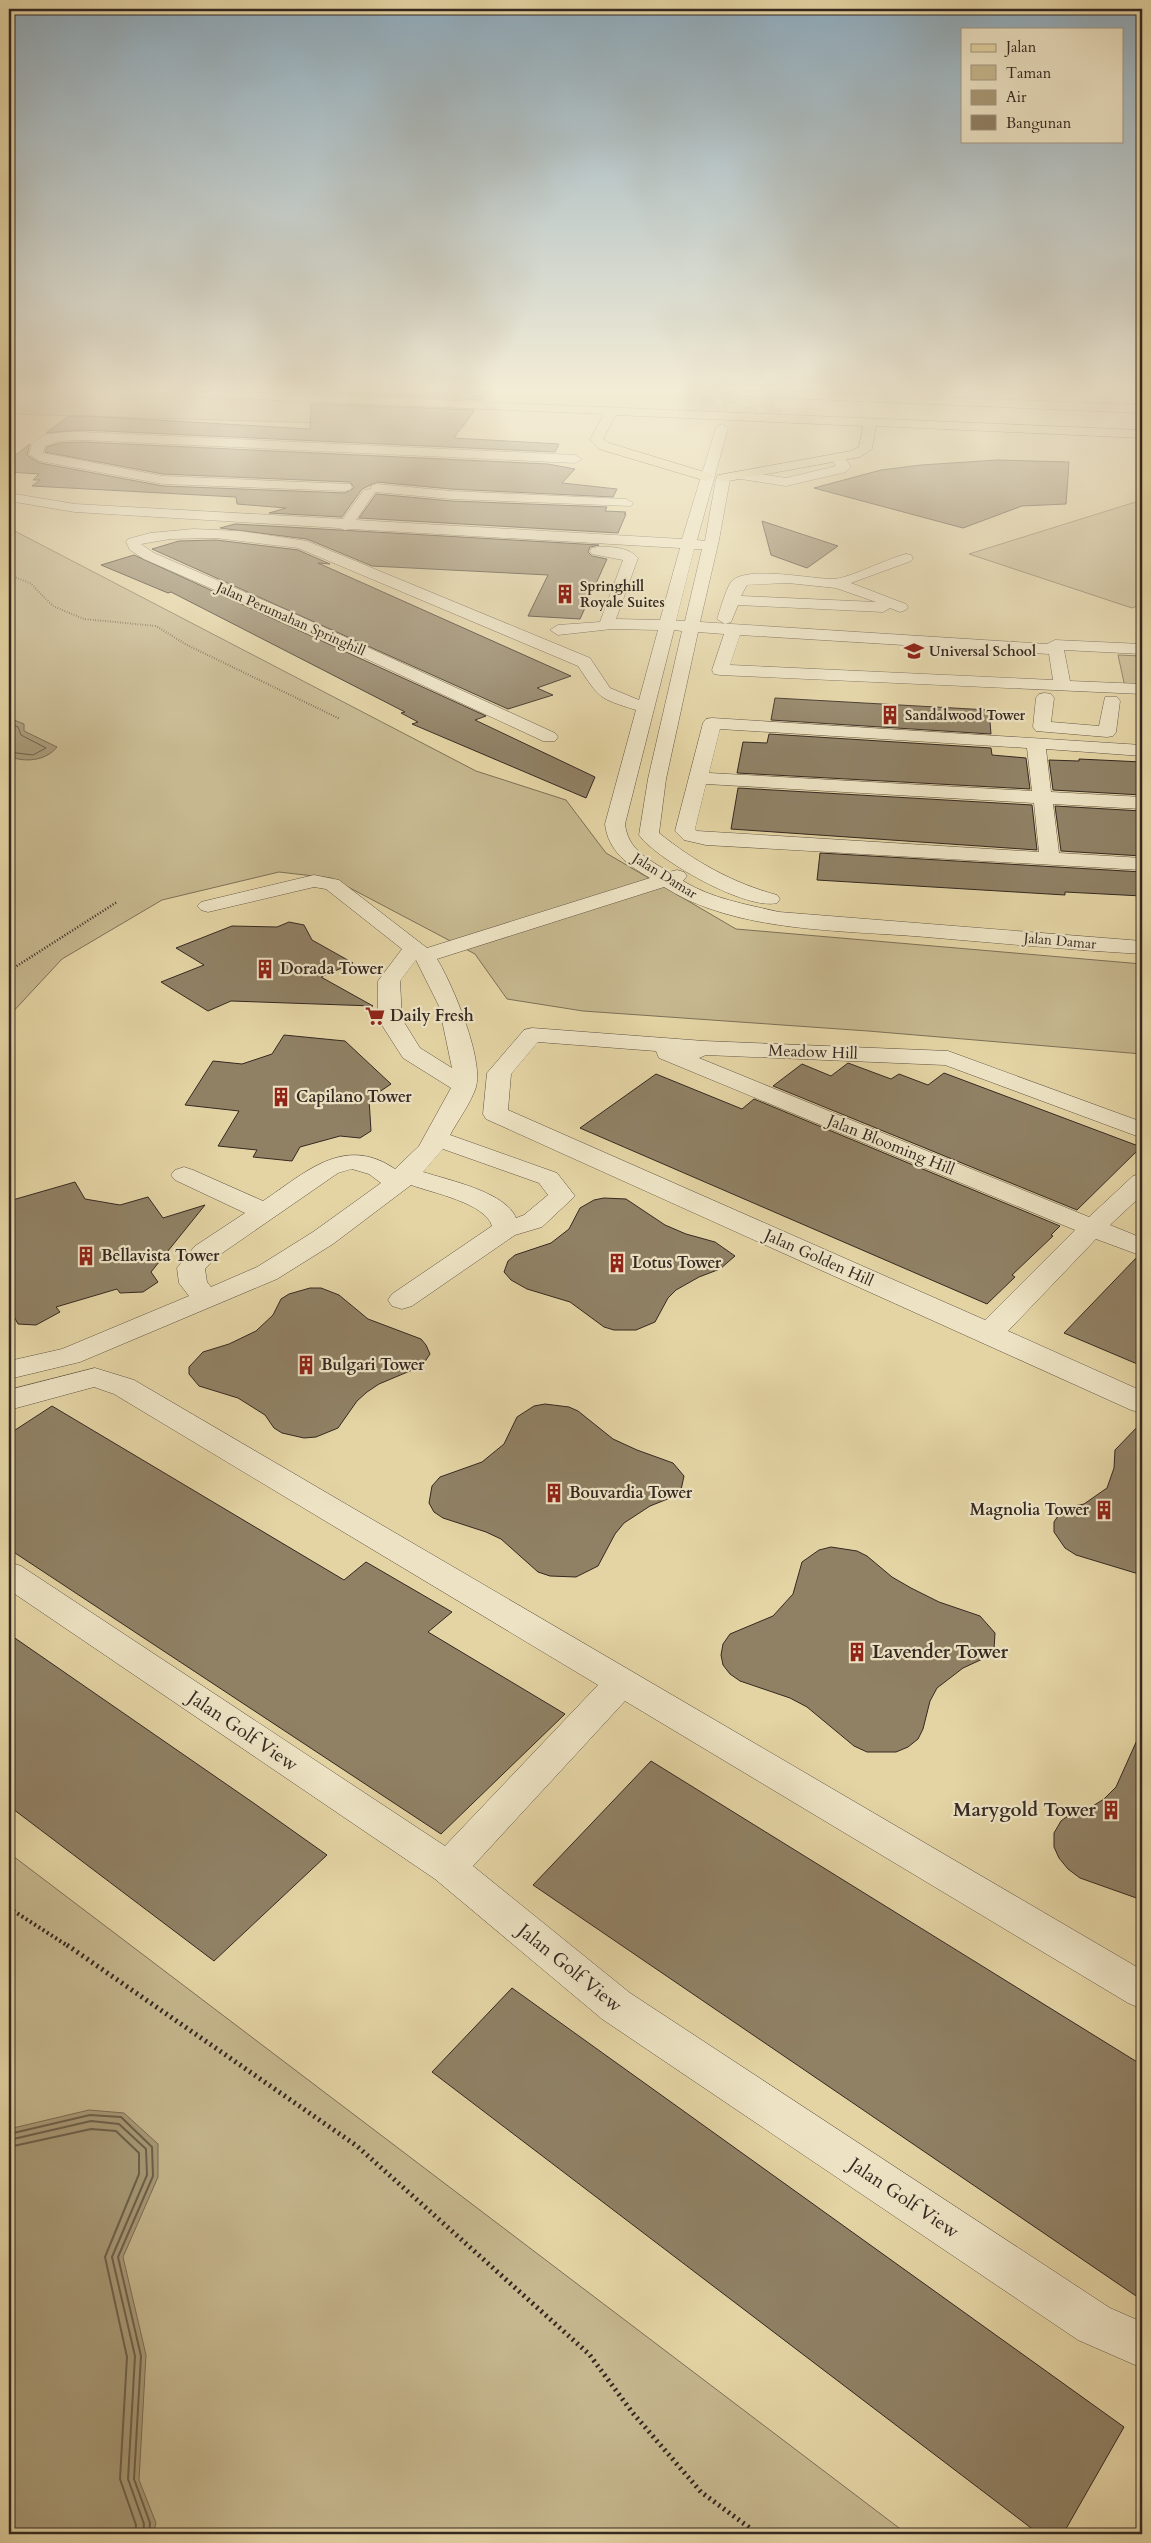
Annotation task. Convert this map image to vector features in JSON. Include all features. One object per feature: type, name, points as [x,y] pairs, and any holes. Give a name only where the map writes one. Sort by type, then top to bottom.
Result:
[{"type":"street","points":[[116,511],[308,524],[347,532],[710,546]]},
{"type":"street","points":[[308,524],[324,511]]},
{"type":"street","points":[[347,532],[360,511]]},
{"type":"street","name":"Jalan Damar","points":[[697,511],[615,824],[618,843],[627,853],[697,897],[722,906],[779,918],[1142,948]]},
{"type":"street","name":"Jalan Damar","points":[[717,511],[669,720],[657,779],[649,835],[698,869],[741,892],[788,902],[1142,930]]},
{"type":"street","name":"Jalan Perumahan Springhill","points":[[549,738],[280,613],[149,556],[135,547],[133,542],[145,537],[163,535],[223,534],[265,537],[302,544],[584,662],[604,692],[643,713]]},
{"type":"street","points":[[436,536],[620,553],[631,558],[608,621]]},
{"type":"street","points":[[837,583],[906,558]]},
{"type":"street","points":[[900,608],[862,590],[837,583],[776,579],[739,582],[732,600],[720,670],[1062,687],[1142,689]]},
{"type":"street","points":[[732,600],[900,608]]},
{"type":"street","points":[[900,608],[904,629]]},
{"type":"street","points":[[558,630],[595,628],[608,621],[668,621],[1056,648],[1142,649]]},
{"type":"street","points":[[729,625],[1040,634],[1052,638],[1056,648],[1062,687]]},
{"type":"street","points":[[651,682],[703,682],[1142,702]]},
{"type":"street","points":[[1045,698],[1042,727],[1107,732],[1111,701]]},
{"type":"street","points":[[643,713],[669,720]]},
{"type":"street","points":[[1142,750],[712,723],[685,830],[692,836],[1142,864]]},
{"type":"street","points":[[1036,743],[1050,859]]},
{"type":"street","points":[[698,778],[1142,803]]},
{"type":"street","points":[[464,1086],[411,1053],[390,1019],[389,980],[419,952],[698,869]]},
{"type":"street","points":[[9,1370],[70,1356],[205,1298],[267,1274],[323,1238],[401,1179],[430,1149],[464,1086],[464,1066],[450,1006],[433,970],[419,952],[326,882],[314,881],[208,906]]},
{"type":"street","name":"Meadow Hill","points":[[495,1114],[498,1072],[532,1035],[640,1043],[694,1054],[948,1058],[1142,1130]]},
{"type":"street","name":"Jalan Blooming Hill","points":[[694,1054],[1092,1228],[1142,1248]]},
{"type":"street","name":"Jalan Golden Hill","points":[[495,1114],[989,1333],[1142,1403]]},
{"type":"street","points":[[402,1300],[506,1228],[533,1220],[562,1196],[548,1178],[436,1138]]},
{"type":"street","points":[[205,1298],[193,1283],[191,1268],[205,1252],[329,1168],[352,1162],[378,1169],[401,1179],[488,1202],[502,1215],[506,1228]]},
{"type":"street","points":[[184,1175],[265,1212]]},
{"type":"street","points":[[989,1333],[1092,1228],[1142,1181]]},
{"type":"street","points":[[9,1400],[96,1377],[124,1387],[1142,1991]]},
{"type":"street","name":"Jalan Golf View","points":[[9,1574],[448,1868],[616,2006],[1094,2324],[1142,2345]]},
{"type":"street","points":[[448,1868],[621,1683]]},
{"type":"path","points":[[9,575],[30,583],[53,606],[84,619],[156,626],[187,645],[340,719]]},
{"type":"path","points":[[9,971],[117,902]]},
{"type":"path","points":[[9,1908],[36,1924],[357,2146],[589,2354],[632,2412],[701,2492],[758,2534]]},
{"type":"green space","points":[[1108,511],[1142,511],[1142,604],[1132,608],[969,554]]},
{"type":"green space","points":[[9,528],[476,771],[566,800],[606,853],[736,929],[1142,964],[1142,1054],[868,1031],[583,1011],[507,999],[475,954],[331,878],[279,872],[162,900],[62,959],[9,1016]]},
{"type":"green space","points":[[1118,655],[1142,656],[1142,688],[1125,687]]},
{"type":"green space","points":[[9,1853],[907,2534],[9,2534]]},
{"type":"water","points":[[9,718],[24,724],[24,731],[57,747],[41,758],[21,760],[9,756]]},
{"type":"water","points":[[89,2110],[124,2113],[158,2144],[158,2177],[123,2257],[146,2355],[139,2480],[156,2523],[153,2534],[9,2534],[9,2129]]},
{"type":"building","points":[[277,511],[347,511],[342,517],[269,513]]},
{"type":"building","points":[[364,511],[626,512],[618,533],[359,518]]},
{"type":"building","points":[[898,511],[1009,511],[963,528]]},
{"type":"building","points":[[762,521],[838,546],[807,568],[771,555]]},
{"type":"building","points":[[235,524],[599,545],[590,547],[588,552],[592,556],[607,559],[580,619],[528,616],[548,575],[372,566],[307,539],[220,528]]},
{"type":"building","points":[[216,540],[298,550],[330,564],[318,563],[571,676],[537,688],[553,695],[508,709],[152,549],[179,541]]},
{"type":"building","points":[[134,555],[486,716],[475,720],[595,777],[586,798],[412,724],[418,722],[401,713],[405,712],[171,592],[168,593],[101,565]]},
{"type":"building","name":"Sandalwood Tower","points":[[775,698],[989,710],[991,734],[771,720]]},
{"type":"building","points":[[769,734],[991,748],[992,755],[1026,758],[1030,789],[737,773],[743,742],[767,743]]},
{"type":"building","points":[[1079,759],[1142,762],[1142,795],[1053,790],[1049,760],[1079,761]]},
{"type":"building","points":[[738,788],[1032,805],[1037,850],[731,829]]},
{"type":"building","points":[[1055,806],[1142,811],[1142,856],[1061,851]]},
{"type":"building","points":[[820,853],[1142,872],[1142,896],[1065,892],[1065,895],[817,880]]},
{"type":"building","name":"Dorada Tower","points":[[289,922],[304,925],[312,940],[353,963],[321,977],[373,1006],[231,1001],[208,1011],[161,982],[204,965],[176,948],[232,926],[277,927]]},
{"type":"building","name":"Capilano Tower","points":[[284,1035],[345,1041],[391,1084],[369,1099],[371,1131],[360,1138],[340,1136],[300,1147],[292,1161],[253,1157],[257,1150],[218,1146],[239,1111],[185,1105],[213,1061],[242,1064],[272,1054]]},
{"type":"building","points":[[848,1063],[891,1079],[899,1074],[928,1085],[944,1073],[1141,1147],[1077,1210],[773,1086],[802,1064],[831,1076]]},
{"type":"building","points":[[656,1074],[742,1109],[754,1099],[1060,1226],[1051,1235],[1053,1236],[1012,1275],[1015,1277],[987,1304],[580,1128]]},
{"type":"building","name":"Bellavista Tower","points":[[75,1182],[85,1199],[120,1205],[148,1197],[163,1218],[205,1205],[151,1272],[158,1282],[143,1292],[120,1293],[117,1289],[56,1307],[60,1312],[36,1325],[18,1324],[9,1307],[9,1201]]},
{"type":"building","name":"Lotus Tower","points":[[604,1198],[626,1199],[665,1225],[686,1234],[715,1242],[735,1256],[720,1269],[699,1277],[676,1290],[668,1298],[655,1322],[636,1330],[614,1330],[604,1327],[570,1302],[527,1289],[511,1280],[504,1272],[508,1261],[515,1255],[551,1243],[569,1229],[580,1208],[594,1200]]},
{"type":"building","points":[[1138,1256],[1142,1258],[1142,1366],[1064,1333]]},
{"type":"building","name":"Bulgari Tower","points":[[310,1288],[321,1288],[339,1295],[368,1319],[421,1339],[430,1354],[424,1363],[417,1368],[379,1384],[367,1392],[357,1401],[338,1428],[316,1437],[304,1438],[282,1433],[274,1428],[265,1415],[238,1398],[199,1386],[189,1374],[189,1367],[203,1352],[229,1344],[256,1331],[273,1315],[281,1299],[289,1294]]},
{"type":"building","name":"Bouvardia Tower","points":[[545,1404],[569,1407],[578,1411],[613,1439],[673,1463],[684,1476],[681,1490],[675,1496],[650,1506],[624,1523],[615,1534],[598,1566],[576,1577],[550,1576],[538,1572],[501,1539],[443,1518],[434,1512],[429,1503],[432,1486],[440,1477],[482,1462],[504,1444],[517,1417],[534,1406]]},
{"type":"building","points":[[52,1406],[344,1580],[366,1562],[452,1612],[428,1632],[565,1714],[441,1834],[9,1549],[9,1434]]},
{"type":"building","name":"Magnolia Tower","points":[[1142,1422],[1142,1575],[1076,1555],[1065,1548],[1054,1532],[1054,1522],[1060,1513],[1070,1507],[1084,1504],[1107,1488],[1114,1468],[1115,1450]]},
{"type":"building","name":"Lavender Tower","points":[[831,1547],[857,1551],[867,1556],[892,1577],[911,1588],[939,1602],[980,1616],[995,1633],[994,1649],[989,1656],[963,1668],[937,1688],[930,1701],[923,1729],[918,1739],[908,1747],[896,1752],[867,1752],[854,1746],[807,1707],[790,1698],[740,1681],[730,1674],[723,1665],[721,1655],[723,1644],[730,1634],[773,1616],[793,1594],[802,1562],[819,1550]]},
{"type":"building","points":[[9,1634],[327,1855],[214,1961],[9,1806]]},
{"type":"building","name":"Marygold Tower","points":[[1142,1729],[1142,1900],[1080,1878],[1068,1869],[1059,1858],[1054,1847],[1054,1833],[1061,1821],[1073,1812],[1088,1809],[1104,1799],[1116,1787]]},
{"type":"building","points":[[651,1761],[1142,2065],[1142,2300],[533,1885]]},
{"type":"building","points":[[512,1988],[1124,2427],[1063,2534],[1039,2534],[432,2072]]},
{"type":"place","name":"Springhill Royale Suites","points":[[565,594]]},
{"type":"place","name":"Universal School","points":[[914,651]]},
{"type":"place","name":"Sandalwood Tower","points":[[890,715]]},
{"type":"place","name":"Dorada Tower","points":[[265,969]]},
{"type":"place","name":"Daily Fresh","points":[[375,1016]]},
{"type":"place","name":"Capilano Tower","points":[[281,1097]]},
{"type":"place","name":"Bellavista Tower","points":[[86,1256]]},
{"type":"place","name":"Lotus Tower","points":[[617,1263]]},
{"type":"place","name":"Bulgari Tower","points":[[306,1365]]},
{"type":"place","name":"Bouvardia Tower","points":[[554,1493]]},
{"type":"place","name":"Magnolia Tower","points":[[1104,1510]]},
{"type":"place","name":"Lavender Tower","points":[[857,1652]]},
{"type":"place","name":"Marygold Tower","points":[[1111,1810]]}]
